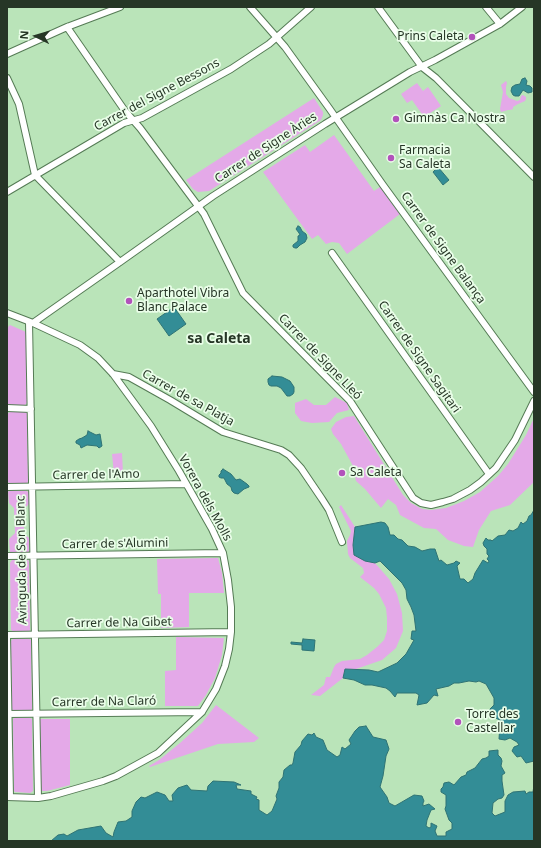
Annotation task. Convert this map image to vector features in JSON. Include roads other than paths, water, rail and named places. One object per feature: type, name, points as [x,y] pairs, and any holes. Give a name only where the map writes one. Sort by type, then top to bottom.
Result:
[{"type":"street","points":[[7,54],[68,27],[120,7]]},
{"type":"street","name":"Carrer de Signe Balança","points":[[250,7],[290,53],[383,185],[534,392]]},
{"type":"street","name":"Carrer del Signe Bessons","points":[[7,192],[124,123],[142,118],[231,69],[269,44],[311,7]]},
{"type":"street","points":[[378,7],[422,67],[436,78],[534,177]]},
{"type":"street","points":[[486,7],[500,24]]},
{"type":"street","name":"Carrer de Signe Àries","points":[[31,322],[120,262],[213,196],[336,117],[410,72],[422,67],[500,24],[522,7]]},
{"type":"street","name":"Carrer de Signe Lleó","points":[[68,27],[125,110],[199,206],[213,230],[243,293],[350,400],[413,498],[421,503],[431,505],[452,499],[470,490],[496,468],[515,440],[534,401]]},
{"type":"street","points":[[7,78],[18,104],[35,175],[120,262]]},
{"type":"street","name":"Carrer de Signe Sagitari","points":[[332,253],[489,474]]},
{"type":"street","name":"Vorera dels Molls","points":[[7,313],[31,322],[80,345],[93,354],[113,374],[151,426],[212,529],[223,553],[232,607],[229,649],[225,666],[216,689],[202,712],[158,753],[103,782],[51,796],[38,798],[8,797]]},
{"type":"street","name":"Avinguda de Son Blanc","points":[[31,322],[33,556],[38,798]]},
{"type":"street","name":"Carrer de sa Platja","points":[[113,374],[129,377],[223,432],[281,450],[289,455],[301,468],[329,510],[342,542]]},
{"type":"street","points":[[7,408],[31,409]]},
{"type":"street","name":"Carrer de l'Amo","points":[[7,487],[186,484]]},
{"type":"street","name":"Carrer de s'Alumini","points":[[7,556],[223,553]]},
{"type":"street","name":"Carrer de Na Gibet","points":[[7,635],[231,632]]},
{"type":"street","name":"Avinguda de Son Blanc","points":[[7,635],[8,797]]},
{"type":"street","name":"Carrer de Na Claró","points":[[8,714],[202,712]]},
{"type":"water","points":[[525,78],[527,81],[526,85],[532,88],[532,92],[528,93],[523,90],[519,96],[513,95],[511,91],[512,87],[520,84],[522,79]]},
{"type":"water","points":[[438,167],[449,180],[443,185],[433,172]]},
{"type":"water","points":[[298,226],[306,234],[307,238],[305,242],[295,248],[293,245],[298,241],[298,236],[300,235],[296,229]]},
{"type":"water","points":[[174,307],[186,324],[169,336],[157,319]]},
{"type":"water","points":[[272,376],[282,377],[290,381],[294,387],[293,394],[287,396],[281,388],[269,385],[268,379]]},
{"type":"water","points":[[88,431],[96,435],[100,434],[102,446],[99,448],[97,446],[87,445],[81,448],[80,445],[76,443],[76,441],[87,435]]},
{"type":"water","points":[[223,469],[231,474],[236,480],[240,479],[249,487],[238,494],[234,493],[224,478],[219,477]]},
{"type":"water","points":[[534,510],[534,761],[526,763],[521,756],[517,757],[512,751],[514,747],[519,745],[517,742],[510,738],[505,740],[499,739],[500,720],[491,716],[490,709],[494,705],[494,698],[486,684],[479,681],[454,683],[449,686],[436,689],[438,696],[434,695],[427,703],[417,705],[419,695],[416,693],[397,693],[395,697],[386,688],[365,685],[354,680],[343,678],[345,669],[378,672],[397,663],[406,654],[414,640],[411,639],[412,631],[416,631],[414,615],[407,599],[406,590],[402,583],[380,561],[375,563],[365,561],[354,555],[353,545],[355,527],[381,522],[385,523],[388,527],[390,535],[394,535],[408,546],[415,547],[422,551],[435,549],[439,561],[441,560],[447,565],[456,561],[460,563],[457,566],[460,579],[464,579],[468,583],[473,579],[483,560],[488,563],[489,561],[487,559],[489,556],[487,554],[487,549],[483,543],[486,538],[492,541],[498,536],[505,535],[509,530],[513,531],[518,528],[521,522],[523,524],[527,521]]},
{"type":"water","points":[[303,639],[315,640],[314,651],[302,650],[302,645],[291,644],[291,642],[302,643]]},
{"type":"water","points":[[366,726],[373,737],[386,740],[389,749],[386,756],[380,787],[389,803],[395,806],[414,795],[422,796],[424,801],[423,806],[429,804],[435,809],[431,810],[426,826],[429,828],[431,827],[431,823],[437,826],[435,831],[437,836],[446,836],[446,832],[452,829],[452,823],[449,820],[445,809],[446,795],[441,792],[444,783],[449,782],[454,785],[461,777],[466,775],[467,772],[475,768],[482,759],[489,756],[489,751],[498,750],[498,755],[502,761],[501,766],[505,773],[502,775],[504,795],[502,798],[493,803],[492,813],[495,816],[505,812],[505,801],[508,795],[513,792],[525,791],[526,794],[533,792],[534,785],[534,841],[51,841],[58,835],[64,834],[67,836],[78,830],[101,826],[106,833],[113,837],[118,822],[126,821],[132,817],[132,811],[136,802],[141,797],[145,798],[157,792],[165,795],[169,801],[173,801],[172,795],[178,788],[187,785],[191,790],[207,791],[208,786],[213,781],[234,782],[241,785],[236,785],[237,789],[251,791],[251,794],[259,800],[259,810],[267,815],[272,811],[277,799],[276,796],[279,788],[279,782],[283,777],[284,770],[292,765],[295,752],[308,734],[312,735],[314,733],[316,737],[323,740],[327,750],[337,757],[340,755],[342,747],[345,749],[351,744],[349,740],[355,731],[359,727]]},
{"type":"place","name":"Prins Caleta","points":[[472,37]]},
{"type":"place","name":"Gimnàs Ca Nostra","points":[[396,119]]},
{"type":"place","name":"Farmacia Sa Caleta","points":[[391,158]]},
{"type":"place","name":"Aparthotel Vibra Blanc Palace","points":[[129,301]]},
{"type":"place","name":"Sa Caleta","points":[[342,473]]},
{"type":"place","name":"Torre des Castellar","points":[[458,722]]},
{"type":"district","name":"sa Caleta","points":[[219,339]]}]
